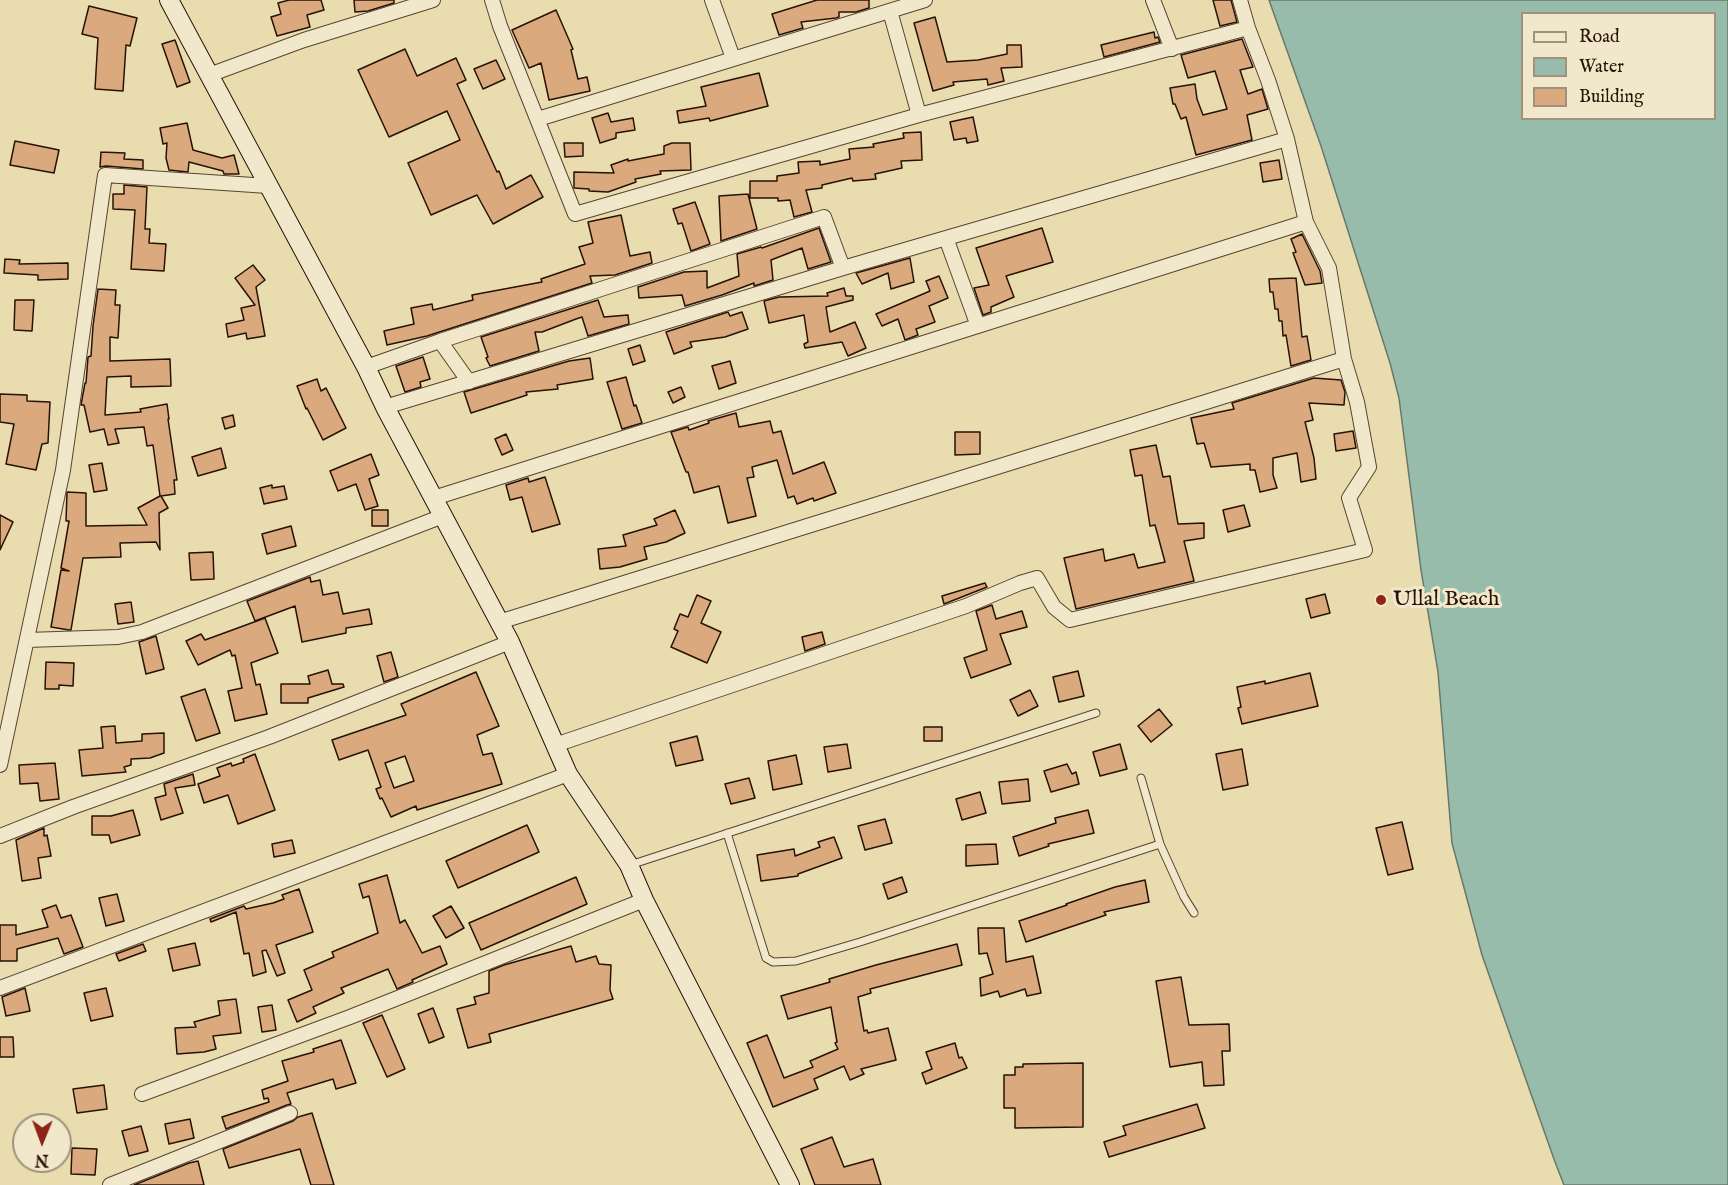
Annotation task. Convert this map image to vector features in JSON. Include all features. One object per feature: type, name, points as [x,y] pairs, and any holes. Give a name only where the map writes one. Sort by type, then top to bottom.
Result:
[{"type":"street","points":[[169,0],[500,622],[568,774],[629,865],[644,900],[790,1185]]},
{"type":"street","points":[[208,75],[304,40],[433,0]]},
{"type":"street","points":[[492,0],[500,26],[575,214],[919,115],[1248,28]]},
{"type":"street","points":[[712,0],[733,58]]},
{"type":"street","points":[[538,119],[925,0]]},
{"type":"street","points":[[1153,0],[1172,49]]},
{"type":"street","points":[[555,745],[966,606],[1037,578],[1054,607],[1071,620],[1365,550],[1349,498],[1369,466],[1357,402],[1344,359],[1329,268],[1306,222],[1287,139],[1240,0]]},
{"type":"street","points":[[890,11],[919,115]]},
{"type":"street","points":[[385,407],[843,268],[1287,139]]},
{"type":"street","points":[[0,765],[63,470],[105,175],[268,186]]},
{"type":"street","points":[[366,367],[824,217],[843,268]]},
{"type":"street","points":[[434,499],[1306,222]]},
{"type":"street","points":[[946,238],[978,326]]},
{"type":"street","points":[[440,341],[469,382]]},
{"type":"street","points":[[500,622],[1344,359]]},
{"type":"street","points":[[27,640],[118,637],[142,632],[443,516]]},
{"type":"street","points":[[0,836],[269,736],[510,642]]},
{"type":"street","points":[[0,988],[568,774]]},
{"type":"street","points":[[142,1094],[350,1017],[644,900]]},
{"type":"street","points":[[110,1185],[290,1113]]},
{"type":"lane","points":[[629,865],[1096,713]]},
{"type":"lane","points":[[1141,778],[1160,844],[1184,897],[1194,913]]},
{"type":"lane","points":[[727,833],[766,958],[773,962],[796,961],[860,942],[1160,844]]},
{"type":"water","points":[[1269,0],[1728,0],[1728,1185],[1564,1185],[1482,955],[1452,843],[1438,672],[1421,570],[1399,398],[1321,146]]},
{"type":"building","points":[[289,0],[321,0],[324,10],[307,15],[310,27],[277,36],[271,17],[281,14],[278,3]]},
{"type":"building","points":[[354,0],[394,0],[394,3],[368,11],[355,12]]},
{"type":"building","points":[[817,0],[869,0],[869,8],[856,12],[839,12],[839,17],[836,18],[801,22],[803,28],[779,35],[772,14]]},
{"type":"building","points":[[1213,0],[1231,0],[1237,22],[1220,26]]},
{"type":"building","points":[[89,6],[137,18],[130,46],[126,45],[123,91],[95,89],[98,38],[82,34]]},
{"type":"building","points":[[556,10],[573,49],[571,50],[578,79],[587,77],[590,91],[549,100],[541,63],[529,68],[512,30]]},
{"type":"building","points":[[935,17],[947,62],[978,60],[1007,54],[1007,45],[1021,45],[1022,67],[1001,68],[1004,81],[988,85],[987,79],[953,82],[954,85],[933,91],[914,23]]},
{"type":"building","points":[[1154,32],[1155,38],[1158,37],[1160,42],[1104,57],[1101,45]]},
{"type":"building","points":[[1242,39],[1253,67],[1240,70],[1248,94],[1262,89],[1268,109],[1247,115],[1252,140],[1196,155],[1186,117],[1181,119],[1173,104],[1170,88],[1195,84],[1197,99],[1203,115],[1227,109],[1215,71],[1188,78],[1181,55]]},
{"type":"building","points":[[175,40],[190,82],[177,87],[162,44]]},
{"type":"building","points":[[405,49],[417,76],[456,58],[466,80],[457,84],[506,189],[531,175],[543,197],[493,224],[477,195],[431,215],[408,163],[460,140],[447,111],[389,137],[358,70]]},
{"type":"building","points":[[496,60],[505,79],[483,89],[474,69]]},
{"type":"building","points":[[759,73],[768,106],[710,121],[709,118],[679,123],[677,111],[706,106],[701,87]]},
{"type":"building","points":[[608,113],[611,122],[633,118],[635,130],[616,133],[616,138],[600,143],[592,118]]},
{"type":"building","points":[[973,117],[978,141],[967,143],[966,138],[954,140],[950,122]]},
{"type":"building","points":[[187,123],[193,150],[222,158],[234,155],[239,174],[224,174],[223,171],[189,162],[188,172],[169,170],[166,158],[167,143],[163,144],[160,128]]},
{"type":"building","points":[[921,132],[922,160],[901,161],[902,168],[875,174],[876,179],[853,181],[852,178],[822,185],[822,188],[806,190],[812,212],[794,217],[790,200],[750,198],[750,181],[777,181],[777,176],[799,173],[798,162],[820,161],[820,165],[850,159],[849,149],[874,147],[873,144],[904,138],[903,133]]},
{"type":"building","points":[[15,141],[59,150],[54,173],[10,165]]},
{"type":"building","points":[[564,143],[583,143],[583,156],[565,157]]},
{"type":"building","points":[[672,143],[690,143],[691,170],[660,171],[661,174],[635,179],[636,182],[608,192],[574,188],[574,172],[614,173],[611,165],[628,159],[628,161],[664,154],[664,146]]},
{"type":"building","points":[[101,152],[125,153],[124,159],[143,160],[143,169],[100,167]]},
{"type":"building","points":[[1279,160],[1282,179],[1263,182],[1260,163]]},
{"type":"building","points":[[124,185],[147,187],[145,229],[150,229],[149,243],[166,244],[164,271],[131,269],[135,210],[113,209],[113,194],[124,194]]},
{"type":"building","points":[[748,194],[757,229],[721,241],[719,196]]},
{"type":"building","points":[[695,202],[710,244],[691,251],[682,223],[678,224],[673,209]]},
{"type":"building","points":[[621,215],[630,256],[650,252],[652,263],[615,275],[590,276],[592,283],[427,336],[387,345],[384,331],[414,324],[411,308],[432,304],[433,310],[473,300],[472,295],[542,282],[541,279],[585,264],[579,247],[593,243],[588,222]]},
{"type":"building","points":[[819,228],[831,262],[808,269],[802,248],[771,260],[773,280],[754,286],[754,283],[685,306],[682,295],[639,298],[638,287],[684,272],[707,271],[707,288],[739,276],[737,254],[762,248]]},
{"type":"building","points":[[1042,228],[1053,262],[1006,276],[1014,297],[991,307],[991,312],[983,315],[974,288],[989,285],[976,248]]},
{"type":"building","points":[[1302,234],[1320,271],[1322,283],[1305,285],[1293,253],[1296,252],[1291,239]]},
{"type":"building","points":[[910,258],[914,282],[891,289],[888,273],[862,284],[856,273]]},
{"type":"building","points":[[5,259],[20,260],[19,264],[68,263],[68,279],[38,280],[38,275],[4,273]]},
{"type":"building","points":[[253,265],[265,280],[256,287],[265,336],[247,339],[246,333],[228,337],[226,324],[244,320],[241,308],[255,305],[235,278]]},
{"type":"building","points":[[939,276],[948,298],[929,306],[935,322],[916,329],[918,335],[905,340],[898,319],[882,326],[876,314],[930,291],[926,281]]},
{"type":"building","points":[[1296,278],[1302,337],[1307,336],[1311,360],[1291,366],[1286,335],[1283,336],[1282,321],[1279,321],[1278,309],[1275,309],[1269,279]]},
{"type":"building","points":[[844,288],[846,296],[853,296],[853,300],[826,307],[830,332],[855,322],[866,348],[848,356],[842,342],[805,348],[804,344],[808,342],[804,315],[769,323],[764,301],[779,297],[828,296],[827,293]]},
{"type":"building","points":[[98,289],[116,290],[115,305],[120,305],[118,338],[110,337],[110,361],[170,359],[171,386],[131,387],[131,376],[107,377],[105,415],[141,412],[140,409],[167,404],[177,480],[174,480],[175,494],[161,496],[168,508],[159,513],[160,550],[156,542],[120,543],[121,557],[83,558],[71,630],[69,630],[51,627],[61,570],[69,571],[61,568],[69,521],[66,521],[67,492],[86,493],[86,526],[147,525],[138,508],[160,496],[153,445],[147,446],[144,427],[115,429],[119,443],[108,445],[104,429],[90,432],[84,405],[81,405],[88,357],[91,356]]},
{"type":"building","points":[[15,300],[34,300],[32,331],[14,330]]},
{"type":"building","points":[[598,300],[604,317],[628,315],[629,324],[588,336],[582,317],[542,332],[535,332],[539,351],[490,366],[481,337]]},
{"type":"building","points":[[728,312],[730,316],[742,312],[748,329],[725,337],[690,342],[692,347],[674,354],[666,332]]},
{"type":"building","points":[[640,345],[645,361],[633,365],[628,349]]},
{"type":"building","points":[[423,357],[430,379],[420,382],[421,387],[405,392],[396,366]]},
{"type":"building","points":[[590,358],[593,379],[557,385],[558,389],[526,392],[527,395],[471,413],[464,392],[569,361]]},
{"type":"building","points":[[730,361],[736,383],[719,389],[712,366]]},
{"type":"building","points":[[626,377],[634,406],[636,405],[642,423],[622,429],[607,382]]},
{"type":"building","points":[[1314,378],[1341,380],[1345,392],[1344,405],[1309,403],[1313,420],[1305,422],[1314,458],[1316,479],[1301,482],[1297,453],[1273,458],[1273,475],[1277,488],[1260,492],[1255,470],[1250,470],[1250,464],[1211,467],[1204,443],[1197,444],[1191,418],[1234,409],[1232,403]]},
{"type":"building","points":[[317,379],[321,391],[326,388],[346,428],[323,440],[306,409],[297,386]]},
{"type":"building","points":[[681,387],[685,397],[673,403],[668,392]]},
{"type":"building","points":[[0,394],[27,395],[27,401],[50,402],[48,443],[42,444],[36,470],[6,464],[14,424],[0,422]]},
{"type":"building","points":[[736,413],[739,427],[770,421],[773,433],[781,431],[793,474],[824,462],[836,493],[797,504],[794,496],[788,498],[777,460],[752,467],[754,477],[747,478],[756,516],[728,523],[719,486],[694,493],[671,432],[688,427],[689,430],[709,423],[708,421]]},
{"type":"building","points":[[233,415],[235,426],[225,429],[222,418]]},
{"type":"building","points":[[1353,431],[1356,448],[1336,451],[1334,434]]},
{"type":"building","points":[[955,432],[980,432],[980,454],[955,455]]},
{"type":"building","points":[[506,434],[513,450],[502,455],[495,439]]},
{"type":"building","points":[[1156,445],[1163,477],[1170,476],[1178,524],[1204,523],[1204,538],[1184,541],[1194,581],[1076,609],[1064,558],[1103,549],[1105,561],[1134,554],[1138,568],[1165,562],[1155,525],[1150,526],[1142,475],[1135,476],[1130,450]]},
{"type":"building","points":[[221,448],[226,468],[198,476],[192,457]]},
{"type":"building","points":[[371,454],[379,475],[369,479],[378,506],[365,510],[356,484],[338,491],[330,471]]},
{"type":"building","points":[[102,463],[107,490],[94,492],[89,465]]},
{"type":"building","points":[[545,477],[560,524],[532,532],[522,497],[510,500],[506,485],[528,478],[529,482]]},
{"type":"building","points":[[272,485],[272,488],[284,486],[287,499],[264,504],[260,488]]},
{"type":"building","points":[[1244,505],[1250,526],[1228,532],[1223,510]]},
{"type":"building","points":[[372,510],[388,510],[388,526],[372,526]]},
{"type":"building","points":[[675,510],[685,533],[666,542],[644,547],[647,559],[620,567],[600,569],[598,549],[626,546],[623,535],[657,525],[654,519]]},
{"type":"building","points":[[0,515],[13,522],[0,550]]},
{"type":"building","points":[[291,526],[296,546],[267,554],[262,534]]},
{"type":"building","points":[[213,552],[214,579],[191,580],[189,553]]},
{"type":"building","points":[[310,577],[311,582],[320,580],[323,595],[338,592],[343,614],[369,609],[372,624],[346,628],[346,633],[302,642],[295,606],[255,621],[247,601]]},
{"type":"building","points":[[985,583],[987,587],[944,604],[942,596]]},
{"type":"building","points":[[1325,594],[1330,613],[1311,618],[1306,599]]},
{"type":"building","points":[[697,595],[711,601],[701,623],[721,632],[707,663],[671,647],[678,631],[674,629],[680,614],[688,617]]},
{"type":"building","points":[[131,602],[134,622],[118,624],[115,604]]},
{"type":"building","points":[[992,605],[996,619],[1022,611],[1027,627],[1000,634],[1011,664],[971,678],[964,658],[987,650],[976,611]]},
{"type":"building","points":[[265,618],[278,653],[251,663],[256,685],[260,684],[267,714],[235,721],[228,691],[242,688],[235,655],[232,656],[230,650],[198,665],[186,641],[201,634],[205,640]]},
{"type":"building","points":[[822,632],[825,644],[805,651],[802,637]]},
{"type":"building","points":[[156,636],[164,669],[146,674],[139,642]]},
{"type":"building","points":[[391,652],[398,677],[384,682],[377,656]]},
{"type":"building","points":[[46,662],[74,663],[73,686],[59,685],[59,689],[45,689]]},
{"type":"building","points":[[328,670],[332,684],[343,684],[344,687],[308,698],[308,703],[281,703],[281,684],[310,684],[308,676]]},
{"type":"building","points":[[1078,671],[1084,696],[1059,702],[1053,677]]},
{"type":"building","points":[[476,672],[499,726],[477,735],[483,755],[492,753],[502,784],[417,810],[416,806],[391,817],[376,789],[381,787],[368,750],[339,760],[332,740],[406,715],[401,704]],"holes":[[[405,756],[414,781],[394,788],[385,763]]]},
{"type":"building","points":[[1310,673],[1318,706],[1242,724],[1238,708],[1241,707],[1237,687],[1265,681],[1265,684]]},
{"type":"building","points":[[205,689],[220,733],[196,741],[181,697]]},
{"type":"building","points":[[1030,690],[1038,706],[1018,716],[1010,700]]},
{"type":"building","points":[[1159,709],[1172,725],[1151,742],[1138,726]]},
{"type":"building","points":[[115,726],[116,743],[142,741],[142,734],[164,733],[164,753],[150,758],[131,759],[131,765],[124,767],[126,772],[82,776],[79,750],[103,748],[101,727]]},
{"type":"building","points":[[924,727],[942,727],[942,741],[924,741]]},
{"type":"building","points":[[697,736],[703,760],[676,766],[670,743]]},
{"type":"building","points":[[847,744],[851,768],[828,772],[824,747]]},
{"type":"building","points":[[1120,744],[1127,769],[1100,776],[1093,752]]},
{"type":"building","points":[[1242,749],[1248,785],[1223,790],[1216,754]]},
{"type":"building","points":[[255,754],[275,810],[238,824],[228,795],[204,803],[198,784],[220,776],[217,768],[231,763],[232,766],[244,762],[243,759]]},
{"type":"building","points":[[796,755],[802,784],[773,790],[768,761]]},
{"type":"building","points":[[55,763],[59,799],[40,801],[38,783],[20,784],[19,765]]},
{"type":"building","points":[[1067,764],[1072,774],[1076,772],[1079,784],[1051,792],[1044,771]]},
{"type":"building","points":[[193,774],[195,785],[175,788],[183,813],[161,820],[155,798],[166,795],[164,784]]},
{"type":"building","points":[[749,778],[755,798],[731,804],[725,784]]},
{"type":"building","points":[[1028,779],[1030,801],[1002,804],[999,782]]},
{"type":"building","points":[[980,792],[986,813],[962,820],[956,799]]},
{"type":"building","points":[[133,810],[140,835],[111,843],[109,835],[92,835],[92,816],[111,816]]},
{"type":"building","points":[[1088,810],[1094,833],[1048,844],[1049,846],[1019,856],[1013,837],[1056,823],[1055,818]]},
{"type":"building","points":[[885,819],[892,843],[865,850],[858,826]]},
{"type":"building","points":[[1402,822],[1413,869],[1388,875],[1376,828]]},
{"type":"building","points":[[527,825],[539,852],[458,888],[446,861]]},
{"type":"building","points":[[44,828],[44,836],[47,835],[51,856],[38,858],[41,878],[22,881],[16,840]]},
{"type":"building","points":[[834,837],[842,858],[798,874],[798,876],[761,881],[757,855],[794,849],[795,856],[820,847],[818,842]]},
{"type":"building","points":[[292,840],[295,853],[274,857],[272,844]]},
{"type":"building","points":[[996,844],[998,864],[966,866],[966,845]]},
{"type":"building","points":[[387,875],[400,923],[405,920],[422,953],[440,946],[447,964],[397,989],[388,969],[341,988],[344,993],[313,1007],[316,1013],[297,1022],[288,1000],[312,990],[304,970],[334,957],[332,952],[378,933],[369,896],[363,898],[359,884]]},
{"type":"building","points":[[576,877],[587,904],[481,950],[469,923]]},
{"type":"building","points":[[902,877],[907,892],[888,899],[883,884]]},
{"type":"building","points":[[1145,880],[1149,902],[1104,912],[1106,915],[1026,942],[1019,921],[1115,887]]},
{"type":"building","points":[[299,889],[313,932],[276,945],[285,973],[277,976],[266,950],[262,951],[266,972],[253,976],[249,953],[244,954],[236,912],[211,922],[210,919],[244,906],[246,909],[273,903],[284,899],[282,895]]},
{"type":"building","points":[[117,894],[124,921],[106,926],[99,898]]},
{"type":"building","points":[[56,905],[61,918],[71,915],[83,947],[64,954],[58,938],[17,949],[17,961],[0,961],[0,925],[16,925],[16,935],[48,927],[42,910]]},
{"type":"building","points":[[451,906],[464,928],[446,938],[433,916]]},
{"type":"building","points":[[978,928],[1004,928],[1006,962],[1033,956],[1041,993],[1027,996],[1025,989],[1000,997],[998,991],[981,996],[980,978],[993,974],[987,953],[979,954]]},
{"type":"building","points":[[195,943],[200,965],[173,971],[168,949]]},
{"type":"building","points":[[143,944],[146,951],[119,961],[116,954]]},
{"type":"building","points":[[957,944],[962,965],[870,989],[871,993],[858,997],[864,1031],[867,1030],[868,1033],[888,1028],[896,1060],[861,1069],[864,1074],[850,1080],[844,1066],[814,1079],[818,1089],[773,1107],[747,1043],[767,1035],[784,1078],[813,1067],[810,1061],[838,1049],[835,1043],[837,1042],[831,1007],[788,1019],[781,996],[830,982],[829,979],[876,965]]},
{"type":"building","points":[[571,946],[576,962],[596,956],[599,964],[611,965],[610,990],[613,999],[489,1034],[491,1042],[468,1048],[457,1009],[476,1004],[474,997],[489,993],[489,971]]},
{"type":"building","points":[[1181,977],[1189,1025],[1229,1024],[1230,1051],[1222,1051],[1224,1085],[1204,1086],[1202,1062],[1170,1067],[1156,981]]},
{"type":"building","points":[[25,988],[30,1011],[6,1016],[2,997]]},
{"type":"building","points":[[106,988],[113,1016],[91,1021],[84,993]]},
{"type":"building","points":[[236,999],[241,1033],[213,1036],[216,1049],[177,1054],[175,1028],[196,1027],[194,1022],[220,1015],[218,1001]]},
{"type":"building","points":[[272,1005],[276,1030],[262,1032],[258,1007]]},
{"type":"building","points":[[433,1008],[444,1037],[429,1043],[418,1014]]},
{"type":"building","points":[[382,1015],[405,1069],[387,1077],[363,1023]]},
{"type":"building","points":[[0,1037],[13,1037],[14,1057],[0,1057]]},
{"type":"building","points":[[341,1040],[356,1083],[336,1089],[333,1079],[287,1093],[291,1104],[226,1129],[222,1117],[269,1102],[268,1098],[264,1099],[262,1090],[288,1081],[282,1061],[314,1052],[313,1049]]},
{"type":"building","points":[[955,1043],[959,1058],[962,1057],[967,1068],[926,1084],[922,1073],[932,1069],[926,1052]]},
{"type":"building","points":[[1083,1063],[1083,1127],[1015,1128],[1015,1108],[1004,1108],[1004,1075],[1015,1075],[1015,1067],[1023,1067],[1023,1064]]},
{"type":"building","points":[[104,1085],[107,1109],[77,1113],[73,1089]]},
{"type":"building","points":[[1197,1104],[1205,1128],[1109,1157],[1104,1142],[1126,1135],[1123,1126]]},
{"type":"building","points":[[312,1113],[334,1185],[311,1185],[300,1149],[229,1168],[223,1149]]},
{"type":"building","points":[[190,1119],[194,1138],[169,1144],[165,1124]]},
{"type":"building","points":[[141,1126],[148,1151],[129,1156],[122,1131]]},
{"type":"building","points":[[832,1137],[844,1167],[873,1159],[881,1185],[815,1185],[801,1149]]},
{"type":"building","points":[[72,1148],[97,1149],[95,1175],[71,1174]]},
{"type":"building","points":[[198,1161],[204,1185],[134,1185],[189,1163]]},
{"type":"place","name":"Ullal Beach","points":[[1381,600]]}]
